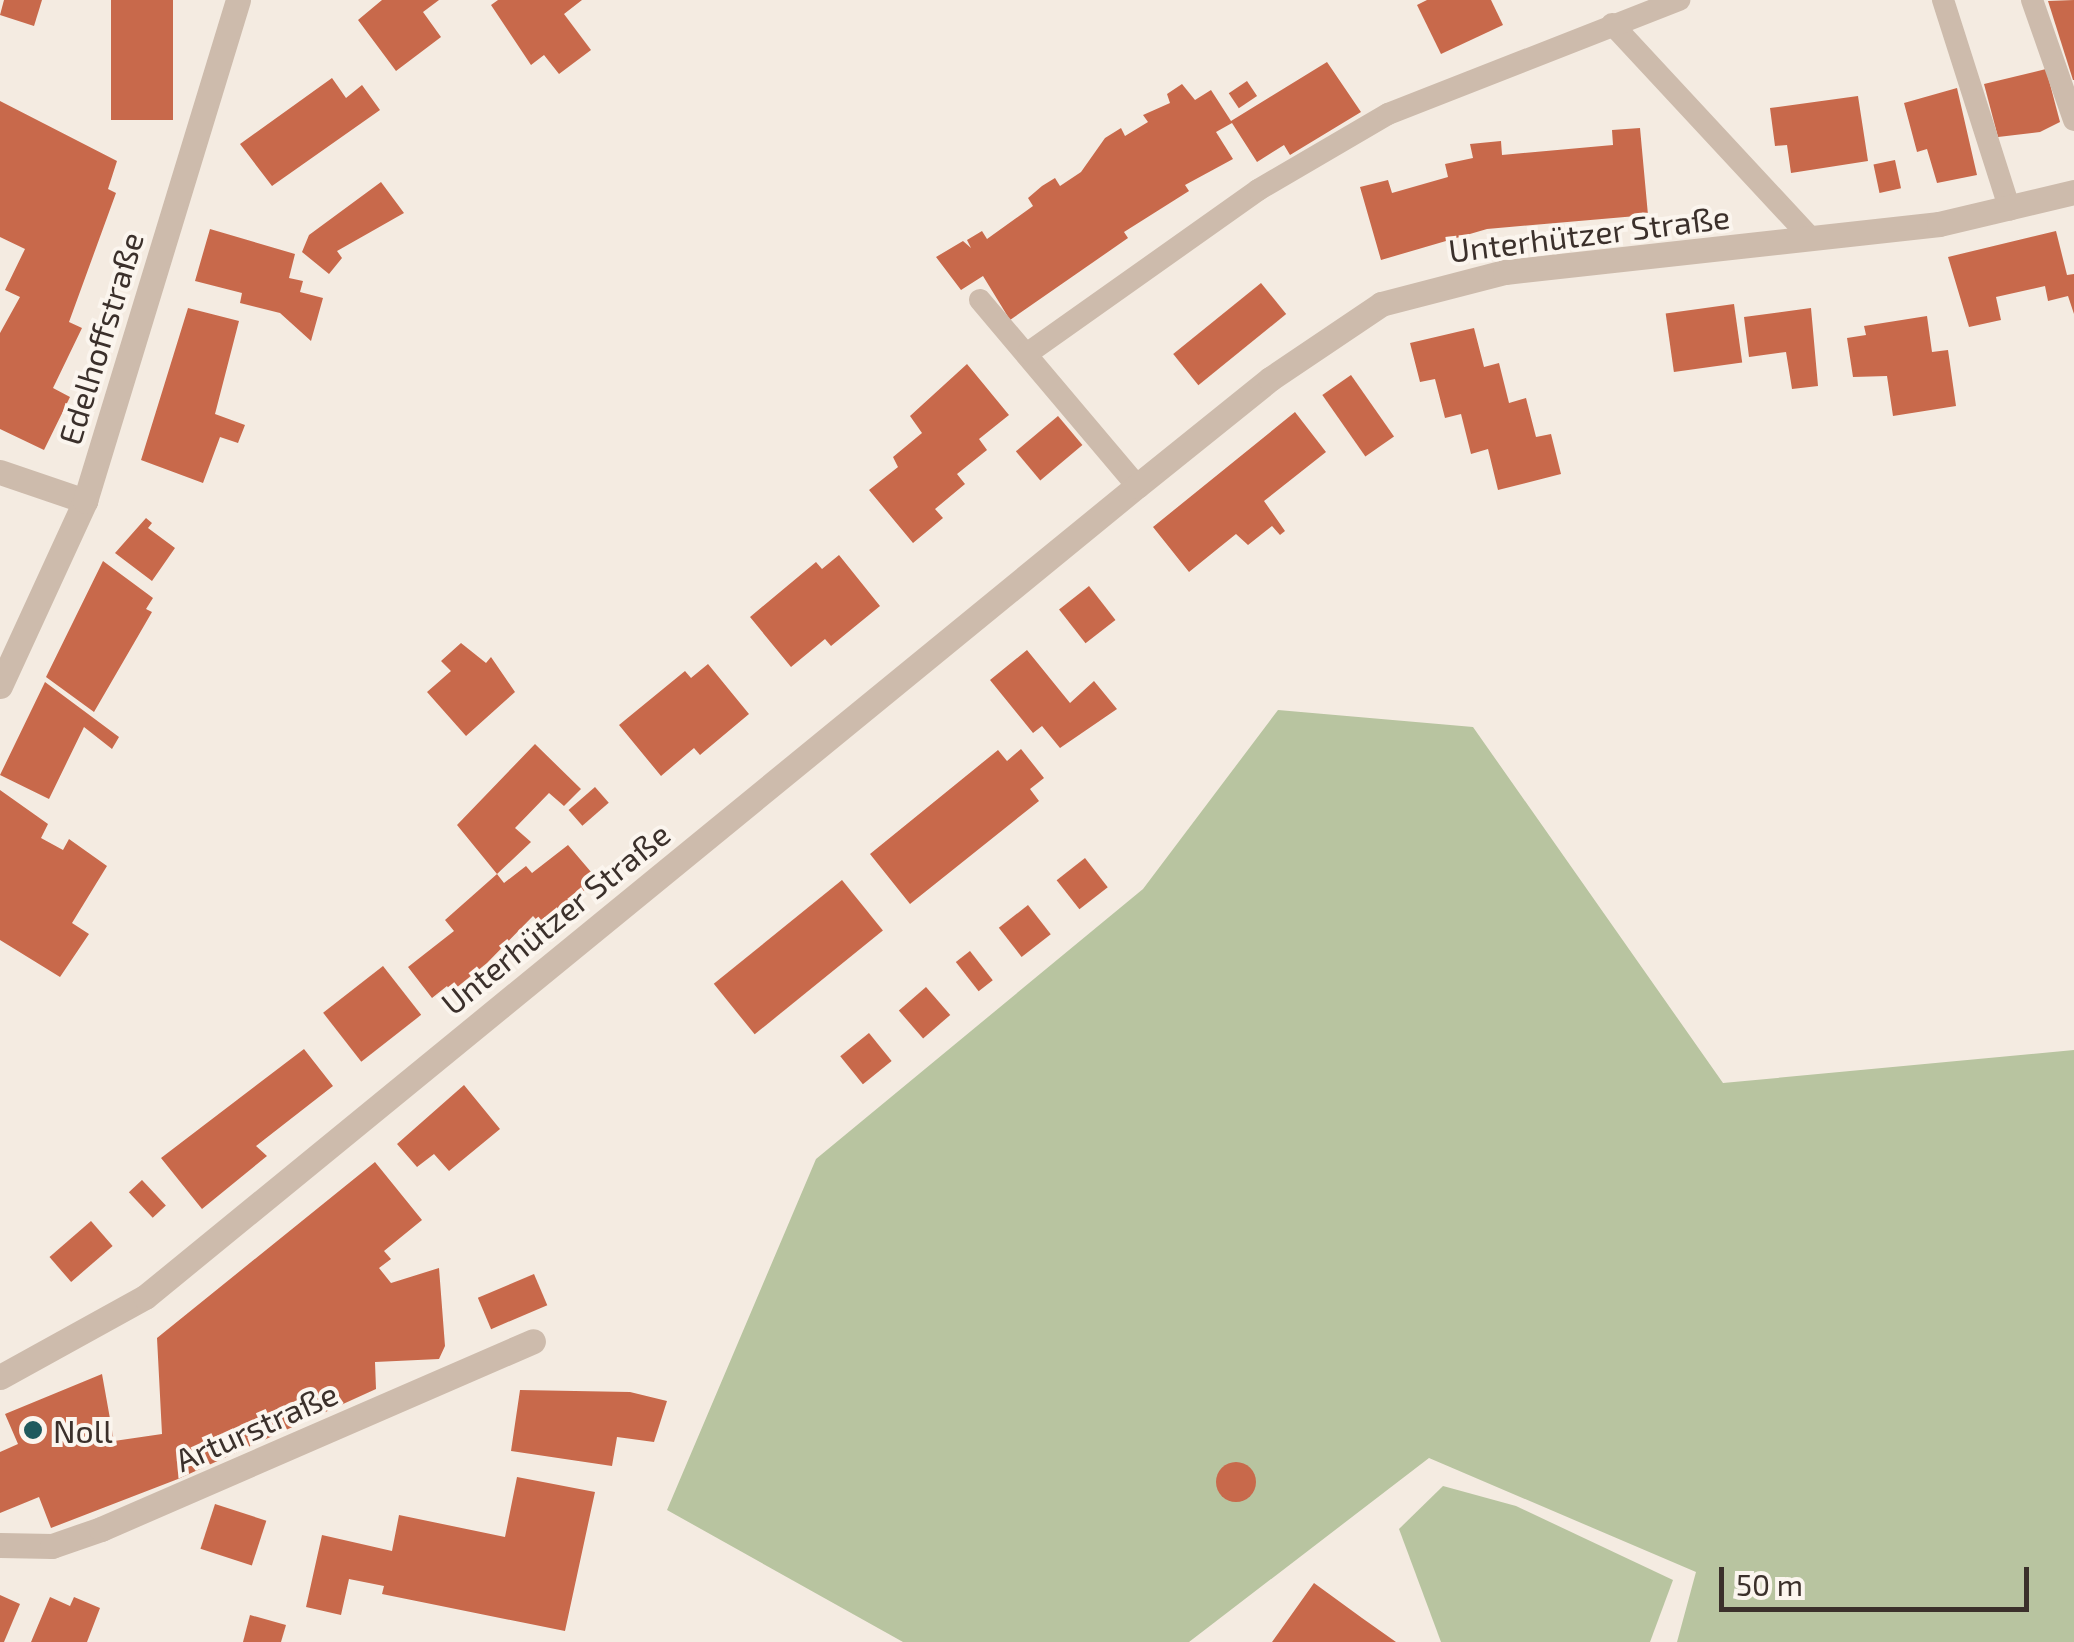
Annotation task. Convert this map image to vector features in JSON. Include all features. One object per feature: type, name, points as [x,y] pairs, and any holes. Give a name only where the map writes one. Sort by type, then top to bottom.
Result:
[{"type":"street","name":"Edelhoffstraße","points":[[0,686],[85,501],[241,2]]},
{"type":"street","name":"Unterhützer Straße","points":[[0,1377],[145,1297],[1270,379],[1382,304],[1506,272],[1812,240],[2010,210],[2074,192]]},
{"type":"street","points":[[0,472],[85,501]]},
{"type":"street","name":"Arturstraße","points":[[0,1545],[52,1546],[101,1529],[533,1342]]},
{"type":"lane","points":[[1028,353],[1258,190],[1388,114],[1679,0]]},
{"type":"lane","points":[[1943,0],[2010,210]]},
{"type":"lane","points":[[2032,0],[2074,120]]},
{"type":"lane","name":"Unterhützer Straße","points":[[1612,24],[1812,240]]},
{"type":"lane","points":[[980,300],[1137,486]]},
{"type":"green space","points":[[1278,710],[1473,727],[1723,1083],[2074,1050],[2074,1642],[1677,1642],[1696,1572],[1429,1458],[1189,1642],[903,1642],[667,1510],[816,1159],[1143,889]]},
{"type":"green space","points":[[1443,1486],[1516,1506],[1673,1580],[1650,1642],[1441,1642],[1399,1529]]},
{"type":"building","points":[[4,0],[42,0],[34,26],[0,15]]},
{"type":"building","points":[[111,0],[173,0],[173,120],[111,120]]},
{"type":"building","points":[[382,0],[439,0],[423,12],[441,37],[396,71],[358,20]]},
{"type":"building","points":[[498,0],[582,0],[564,14],[591,50],[559,74],[544,55],[531,65],[491,5]]},
{"type":"building","points":[[1427,0],[1491,0],[1503,25],[1441,54],[1417,5]]},
{"type":"building","points":[[2074,0],[2074,80],[2073,80],[2048,1]]},
{"type":"building","points":[[1327,62],[1361,112],[1290,155],[1284,145],[1257,162],[1232,123],[1216,132],[1233,159],[1185,185],[1189,191],[1124,232],[1128,238],[1010,320],[983,276],[961,290],[936,257],[963,241],[971,248],[967,240],[982,231],[987,239],[1033,206],[1028,198],[1042,186],[1055,178],[1060,186],[1081,172],[1105,138],[1121,128],[1125,136],[1148,122],[1143,115],[1170,103],[1167,94],[1182,84],[1195,100],[1211,90],[1231,121]]},
{"type":"building","points":[[2046,69],[2060,122],[2040,132],[1998,137],[1984,84]]},
{"type":"building","points":[[332,78],[346,98],[362,85],[380,110],[272,186],[240,144]]},
{"type":"building","points":[[1247,81],[1257,96],[1239,108],[1229,93]]},
{"type":"building","points":[[1957,88],[1977,175],[1937,183],[1927,149],[1917,152],[1904,103]]},
{"type":"building","points":[[1858,96],[1868,161],[1791,173],[1787,145],[1775,146],[1770,108]]},
{"type":"building","points":[[0,101],[117,161],[108,189],[116,193],[69,322],[82,328],[53,388],[70,397],[44,450],[0,429],[0,333],[20,297],[5,290],[25,249],[0,237]]},
{"type":"building","points":[[1640,128],[1648,215],[1487,229],[1381,260],[1360,187],[1388,180],[1392,193],[1448,177],[1445,164],[1473,158],[1470,144],[1501,141],[1502,155],[1613,145],[1612,130]]},
{"type":"building","points":[[1895,160],[1901,188],[1880,193],[1873,165]]},
{"type":"building","points":[[381,182],[404,213],[337,251],[342,258],[329,274],[302,252],[309,235]]},
{"type":"building","points":[[210,229],[295,254],[289,278],[303,281],[300,292],[323,298],[311,341],[280,313],[240,303],[242,293],[195,281]]},
{"type":"building","points":[[2056,231],[2067,275],[2074,274],[2074,314],[2068,296],[2048,301],[2045,286],[1996,297],[2001,320],[1969,327],[1948,257]]},
{"type":"building","points":[[1261,283],[1286,314],[1198,385],[1173,354]]},
{"type":"building","points":[[1734,304],[1742,362],[1674,372],[1666,314]]},
{"type":"building","points":[[188,308],[239,321],[215,414],[245,425],[238,443],[220,437],[203,483],[141,460]]},
{"type":"building","points":[[1811,308],[1818,386],[1792,389],[1786,352],[1749,357],[1744,317]]},
{"type":"building","points":[[1927,316],[1932,352],[1948,350],[1956,406],[1893,416],[1887,376],[1853,377],[1847,338],[1866,335],[1864,326]]},
{"type":"building","points":[[1474,328],[1484,367],[1499,363],[1509,403],[1526,398],[1536,437],[1551,434],[1561,474],[1498,490],[1488,449],[1471,454],[1461,414],[1445,418],[1435,379],[1420,382],[1410,343]]},
{"type":"building","points":[[967,364],[1009,415],[979,439],[987,450],[957,474],[965,484],[935,509],[943,518],[913,543],[869,490],[898,467],[893,457],[922,433],[910,416]]},
{"type":"building","points":[[1351,375],[1394,436],[1365,457],[1322,395]]},
{"type":"building","points":[[1295,412],[1326,452],[1264,501],[1285,531],[1280,535],[1272,526],[1248,545],[1236,534],[1189,572],[1153,527]]},
{"type":"building","points":[[1058,416],[1082,445],[1040,480],[1016,451]]},
{"type":"building","points":[[146,518],[152,523],[148,528],[175,548],[152,581],[115,553]]},
{"type":"building","points":[[839,555],[880,606],[831,646],[825,639],[791,667],[750,617],[816,562],[822,569]]},
{"type":"building","points":[[103,561],[153,598],[146,609],[152,612],[94,712],[46,677]]},
{"type":"building","points":[[1089,586],[1115,620],[1086,643],[1059,609]]},
{"type":"building","points":[[461,643],[486,663],[491,657],[515,692],[466,736],[427,692],[451,671],[441,661]]},
{"type":"building","points":[[1027,650],[1070,703],[1094,681],[1117,709],[1060,748],[1042,726],[1033,733],[990,680]]},
{"type":"building","points":[[708,664],[749,714],[700,755],[694,748],[661,776],[619,725],[685,671],[691,678]]},
{"type":"building","points":[[45,682],[119,737],[112,749],[84,727],[49,799],[0,775]]},
{"type":"building","points":[[535,744],[581,789],[564,806],[549,793],[515,828],[531,842],[497,874],[457,825]]},
{"type":"building","points":[[1021,749],[1044,778],[1030,789],[1039,801],[910,904],[870,854],[998,750],[1007,761]]},
{"type":"building","points":[[595,787],[609,803],[582,826],[569,810]]},
{"type":"building","points":[[0,790],[48,824],[41,838],[63,850],[69,839],[107,866],[72,923],[89,934],[60,977],[0,940]]},
{"type":"building","points":[[568,845],[597,879],[543,927],[533,916],[487,963],[451,992],[447,986],[432,998],[408,967],[454,931],[445,920],[497,874],[504,883],[526,866],[532,873]]},
{"type":"building","points":[[1085,858],[1108,887],[1079,909],[1057,880]]},
{"type":"building","points":[[842,880],[883,931],[755,1034],[714,984]]},
{"type":"building","points":[[1028,905],[1051,934],[1022,957],[999,928]]},
{"type":"building","points":[[970,951],[993,980],[979,991],[956,962]]},
{"type":"building","points":[[383,966],[421,1015],[361,1062],[323,1013]]},
{"type":"building","points":[[926,987],[950,1015],[923,1039],[899,1011]]},
{"type":"building","points":[[869,1033],[892,1061],[863,1084],[840,1056]]},
{"type":"building","points":[[304,1049],[333,1086],[256,1146],[267,1156],[202,1209],[161,1158]]},
{"type":"building","points":[[464,1085],[500,1129],[449,1171],[434,1154],[417,1167],[397,1144]]},
{"type":"building","points":[[375,1162],[422,1220],[384,1251],[391,1259],[379,1268],[391,1283],[439,1268],[445,1346],[439,1359],[375,1362],[376,1389],[178,1479],[51,1528],[39,1497],[0,1513],[0,1452],[18,1444],[5,1414],[102,1374],[114,1441],[162,1434],[157,1338]]},
{"type":"building","points":[[142,1180],[166,1206],[153,1218],[129,1192]]},
{"type":"building","points":[[91,1221],[113,1246],[71,1282],[49,1257]]},
{"type":"building","points":[[534,1274],[547,1305],[491,1329],[478,1298]]},
{"type":"building","points":[[520,1390],[630,1392],[667,1401],[654,1442],[617,1437],[612,1466],[511,1451]]},
{"type":"building","points":[[1236,1462],[1250,1468],[1256,1482],[1250,1496],[1236,1502],[1222,1496],[1216,1482],[1222,1468]]},
{"type":"building","points":[[517,1477],[595,1492],[565,1631],[382,1594],[384,1586],[349,1579],[341,1615],[306,1607],[322,1535],[392,1551],[399,1515],[505,1537]]},
{"type":"building","points":[[215,1504],[266,1521],[252,1565],[200,1549]]},
{"type":"building","points":[[1314,1583],[1362,1618],[1396,1642],[1272,1642]]},
{"type":"building","points":[[0,1595],[20,1604],[4,1642],[0,1642]]},
{"type":"building","points":[[50,1597],[70,1606],[74,1597],[100,1608],[87,1642],[31,1642]]},
{"type":"building","points":[[250,1615],[286,1625],[281,1642],[243,1642]]},
{"type":"place","name":"Noll","points":[[33,1430]]}]
